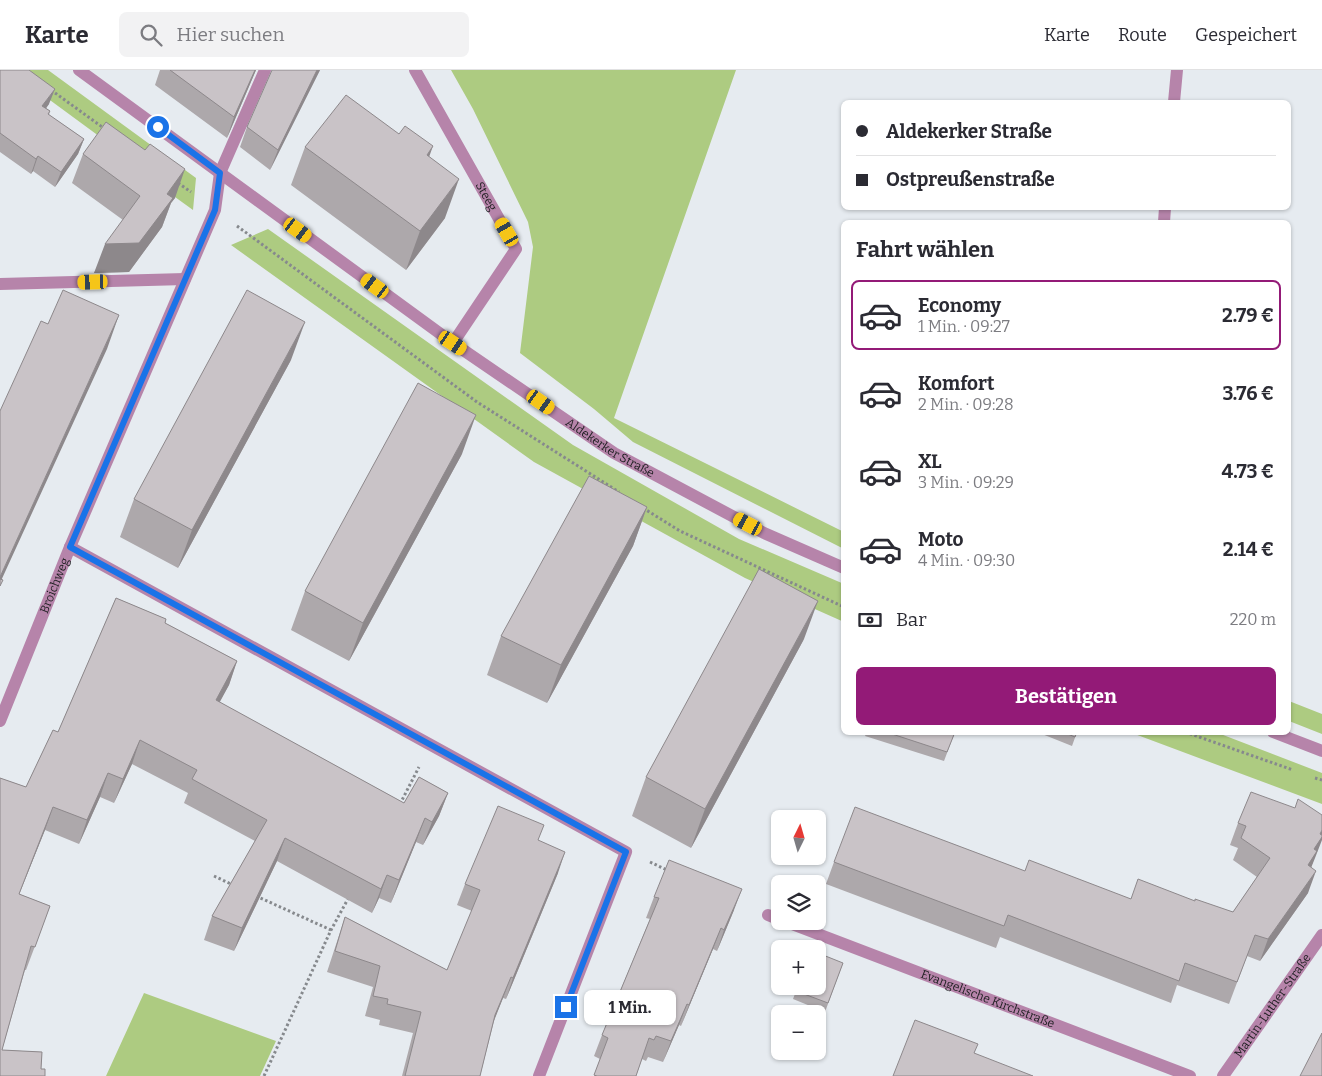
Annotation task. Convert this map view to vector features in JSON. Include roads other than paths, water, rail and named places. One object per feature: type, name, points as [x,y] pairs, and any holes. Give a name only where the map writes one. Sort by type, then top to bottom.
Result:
[{"type":"street","name":"Aldekerker Straße","points":[[79,70],[453,343],[614,453],[764,533],[841,567]]},
{"type":"street","name":"Broichweg","points":[[0,721],[70,547],[215,210],[220,173],[265,70]]},
{"type":"street","name":"Steeg","points":[[415,70],[516,249],[453,343]]},
{"type":"street","points":[[1174,100],[1177,70]]},
{"type":"street","points":[[0,284],[185,279]]},
{"type":"street","points":[[70,547],[626,852],[539,1076]]},
{"type":"street","points":[[1281,735],[1322,751]]},
{"type":"street","name":"Evangelische Kirchstraße","points":[[808,930],[1190,1076]]},
{"type":"street","name":"Martin-Luther-Straße","points":[[1223,1076],[1322,935]]}]
